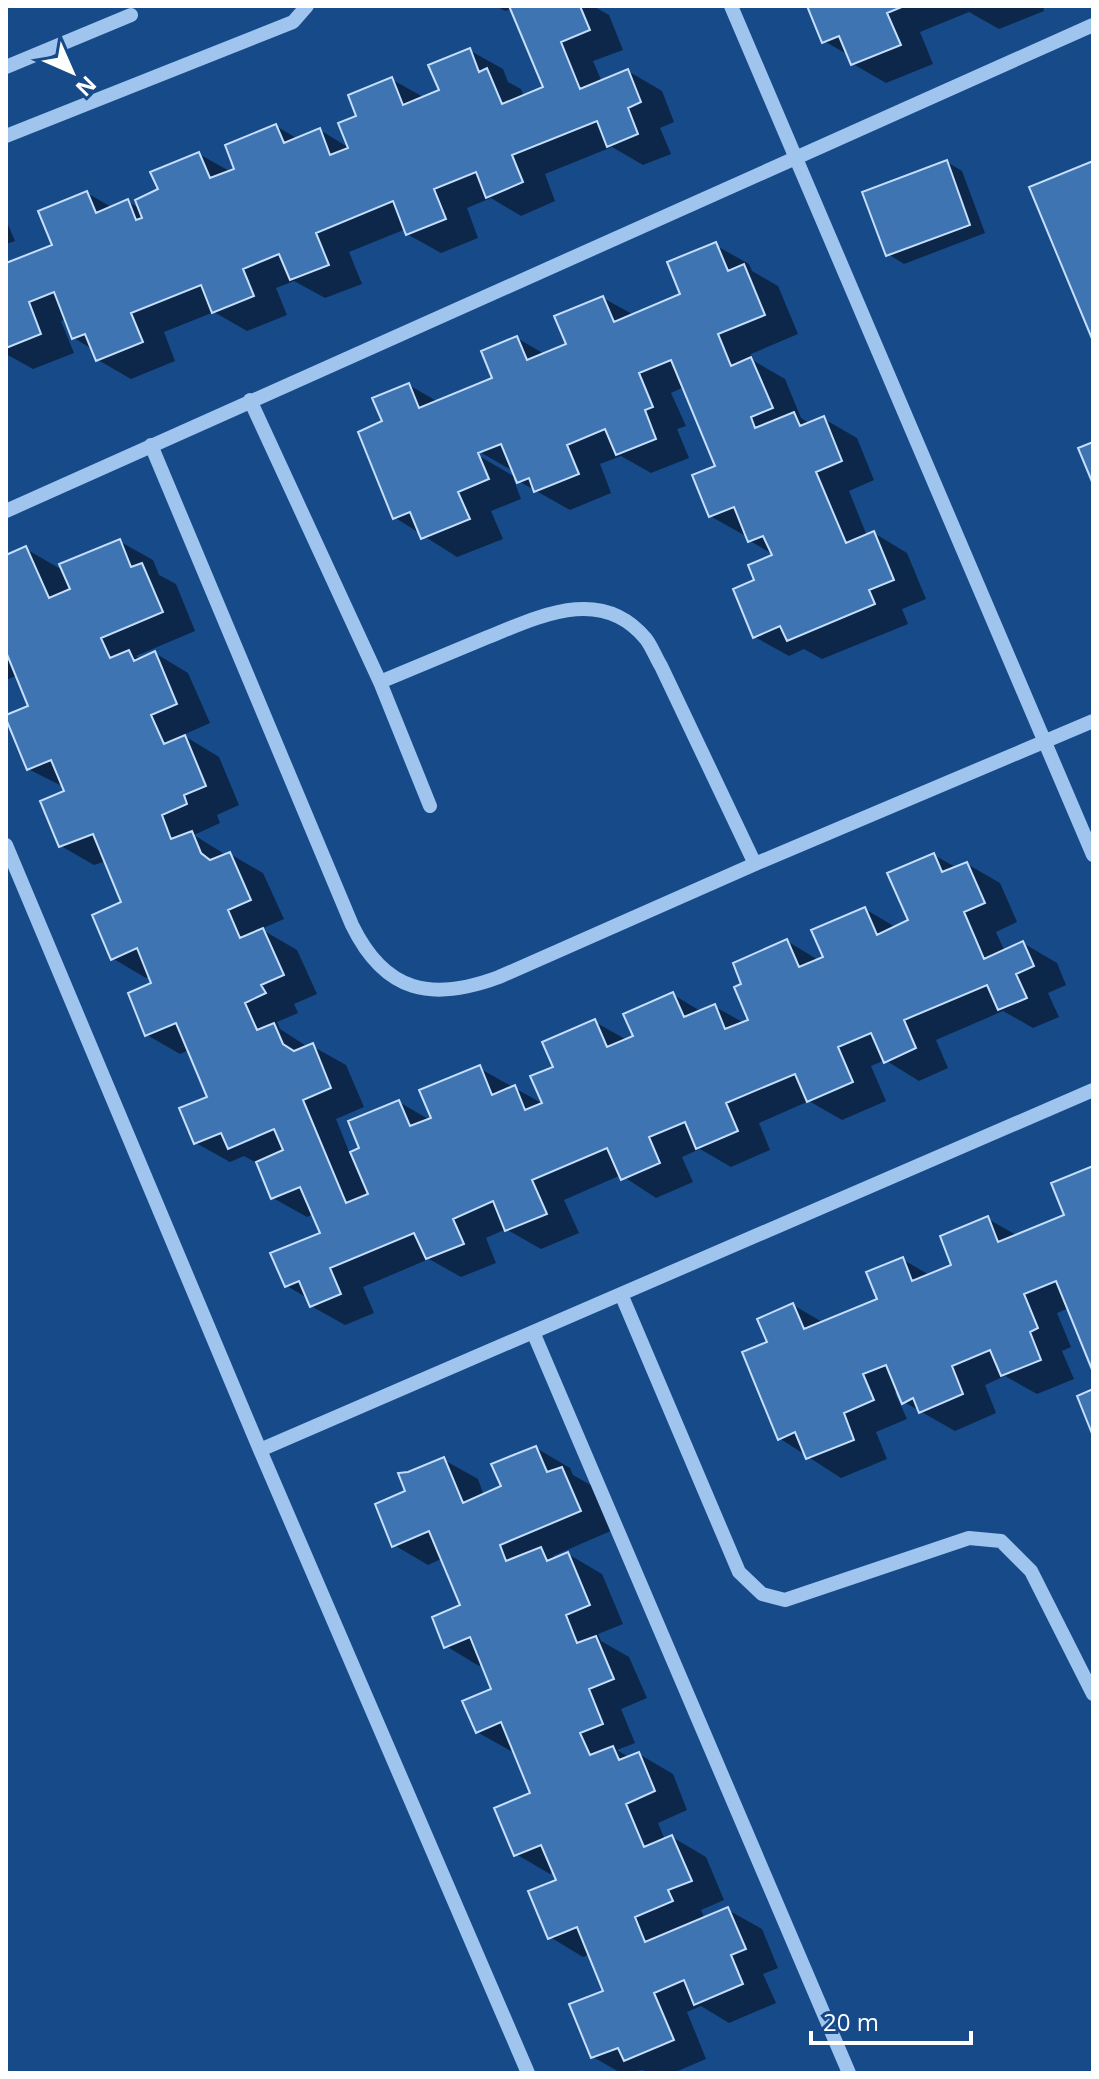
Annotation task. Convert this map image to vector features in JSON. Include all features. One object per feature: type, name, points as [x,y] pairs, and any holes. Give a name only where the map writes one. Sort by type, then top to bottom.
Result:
[{"type":"street","points":[[6,136],[293,22],[307,6]]},
{"type":"street","points":[[731,6],[1093,855]]},
{"type":"street","points":[[6,67],[131,15]]},
{"type":"street","points":[[6,511],[1093,25]]},
{"type":"street","points":[[250,400],[380,682],[430,806]]},
{"type":"street","points":[[151,445],[364,951],[385,972],[411,985],[439,991],[469,988],[1093,721]]},
{"type":"street","points":[[380,682],[565,609],[595,609],[623,620],[646,640],[661,666],[755,864]]},
{"type":"street","points":[[6,845],[260,1450],[528,2073]]},
{"type":"street","points":[[260,1450],[1093,1090]]},
{"type":"street","points":[[621,1294],[739,1572],[762,1594],[785,1600],[969,1538],[1001,1541],[1031,1571],[1093,1694]]},
{"type":"street","points":[[533,1332],[849,2073]]},
{"type":"building","points":[[509,6],[580,6],[590,30],[561,42],[580,89],[628,69],[641,102],[628,108],[638,134],[607,147],[597,121],[512,155],[523,182],[486,198],[476,172],[434,189],[446,219],[406,235],[393,201],[316,233],[329,265],[290,280],[279,254],[243,269],[254,296],[212,313],[201,285],[131,313],[143,342],[96,361],[85,334],[72,339],[54,292],[29,302],[41,334],[6,348],[6,263],[52,245],[38,211],[87,191],[96,213],[128,199],[136,220],[142,218],[135,200],[158,189],[150,172],[199,152],[210,178],[234,169],[225,145],[276,124],[284,143],[320,128],[330,155],[348,148],[338,123],[356,116],[348,95],[392,77],[403,105],[439,90],[428,65],[470,48],[479,72],[487,68],[502,104],[543,87]]},
{"type":"building","points":[[807,6],[904,6],[887,13],[901,45],[851,65],[839,36],[822,43]]},
{"type":"building","points":[[947,160],[970,225],[886,256],[862,192]]},
{"type":"building","points":[[1093,161],[1093,341],[1029,187]]},
{"type":"building","points":[[716,242],[728,271],[744,264],[765,315],[718,334],[731,366],[751,357],[773,408],[751,417],[755,428],[794,412],[800,426],[824,416],[842,461],[816,472],[846,543],[874,531],[894,580],[869,590],[875,604],[787,641],[780,626],[753,638],[733,589],[754,580],[748,565],[772,555],[763,536],[748,542],[734,507],[709,517],[692,475],[715,466],[671,360],[639,373],[653,407],[645,410],[656,439],[616,455],[605,429],[567,445],[579,474],[534,492],[529,478],[517,483],[501,444],[478,453],[489,479],[458,492],[470,519],[421,539],[410,512],[393,519],[358,432],[382,421],[372,398],[409,383],[419,408],[492,378],[481,351],[517,336],[527,360],[566,344],[554,316],[603,296],[614,322],[680,294],[667,262]]},
{"type":"building","points":[[1093,442],[1093,484],[1078,448]]},
{"type":"building","points":[[120,539],[131,567],[142,563],[163,612],[101,638],[110,658],[129,650],[134,661],[155,651],[177,704],[151,715],[164,744],[185,735],[206,786],[184,795],[187,804],[162,815],[171,839],[192,831],[201,853],[210,860],[230,852],[251,900],[228,910],[240,938],[263,928],[284,975],[261,985],[266,993],[245,1003],[257,1030],[274,1023],[283,1044],[294,1051],[313,1043],[331,1088],[303,1100],[346,1203],[368,1194],[350,1152],[359,1148],[348,1121],[399,1100],[410,1126],[431,1118],[419,1090],[480,1065],[492,1095],[515,1085],[525,1110],[542,1103],[530,1076],[553,1067],[542,1042],[595,1019],[607,1047],[633,1036],[623,1014],[673,992],[684,1017],[715,1004],[725,1029],[748,1020],[734,987],[741,984],[733,963],[787,939],[799,967],[823,957],[811,930],[865,907],[877,935],[908,920],[887,873],[934,853],[942,872],[967,862],[985,903],[964,912],[984,959],[1023,941],[1034,966],[1016,974],[1027,998],[998,1010],[987,985],[904,1020],[916,1048],[884,1063],[871,1033],[838,1047],[853,1082],[807,1102],[795,1074],[726,1103],[738,1131],[696,1149],[685,1122],[649,1137],[660,1163],[621,1180],[607,1148],[532,1180],[547,1214],[505,1231],[493,1201],[453,1219],[464,1244],[426,1259],[414,1233],[330,1268],[341,1294],[310,1307],[299,1281],[285,1287],[270,1253],[320,1233],[300,1187],[271,1199],[256,1162],[283,1150],[274,1129],[228,1149],[221,1133],[194,1144],[179,1108],[207,1097],[176,1023],[145,1036],[128,993],[151,983],[137,948],[111,960],[92,915],[121,902],[93,834],[59,847],[40,801],[64,791],[51,760],[27,770],[6,719],[6,715],[28,706],[6,652],[6,555],[26,546],[49,598],[70,589],[59,564]]},
{"type":"building","points":[[1093,1166],[1093,1372],[1056,1281],[1024,1294],[1038,1328],[1030,1332],[1041,1360],[1001,1376],[990,1350],[952,1366],[963,1394],[919,1413],[913,1398],[902,1404],[886,1365],[863,1374],[874,1400],[844,1413],[854,1440],[806,1459],[795,1432],[778,1440],[742,1352],[767,1342],[757,1319],[793,1303],[804,1329],[877,1299],[866,1272],[903,1257],[912,1281],[951,1265],[940,1236],[988,1216],[998,1242],[1064,1215],[1051,1183]]},
{"type":"building","points":[[1093,1389],[1093,1436],[1077,1396]]},
{"type":"building","points":[[536,1446],[547,1472],[562,1467],[581,1511],[500,1545],[506,1561],[541,1547],[547,1561],[568,1552],[590,1605],[566,1615],[577,1643],[596,1636],[614,1679],[589,1689],[603,1724],[580,1733],[590,1755],[613,1746],[619,1760],[639,1752],[655,1791],[626,1804],[644,1847],[672,1835],[692,1881],[668,1890],[673,1901],[635,1917],[645,1942],[728,1907],[746,1949],[731,1955],[743,1984],[694,2005],[684,1980],[654,1993],[674,2040],[624,2061],[618,2048],[591,2058],[569,2004],[603,1991],[577,1927],[548,1939],[528,1891],[556,1880],[541,1845],[514,1856],[494,1808],[530,1793],[501,1722],[476,1733],[462,1701],[491,1689],[470,1637],[444,1648],[432,1617],[460,1605],[429,1531],[392,1547],[375,1504],[405,1491],[398,1473],[444,1457],[463,1503],[501,1486],[491,1464]]}]
